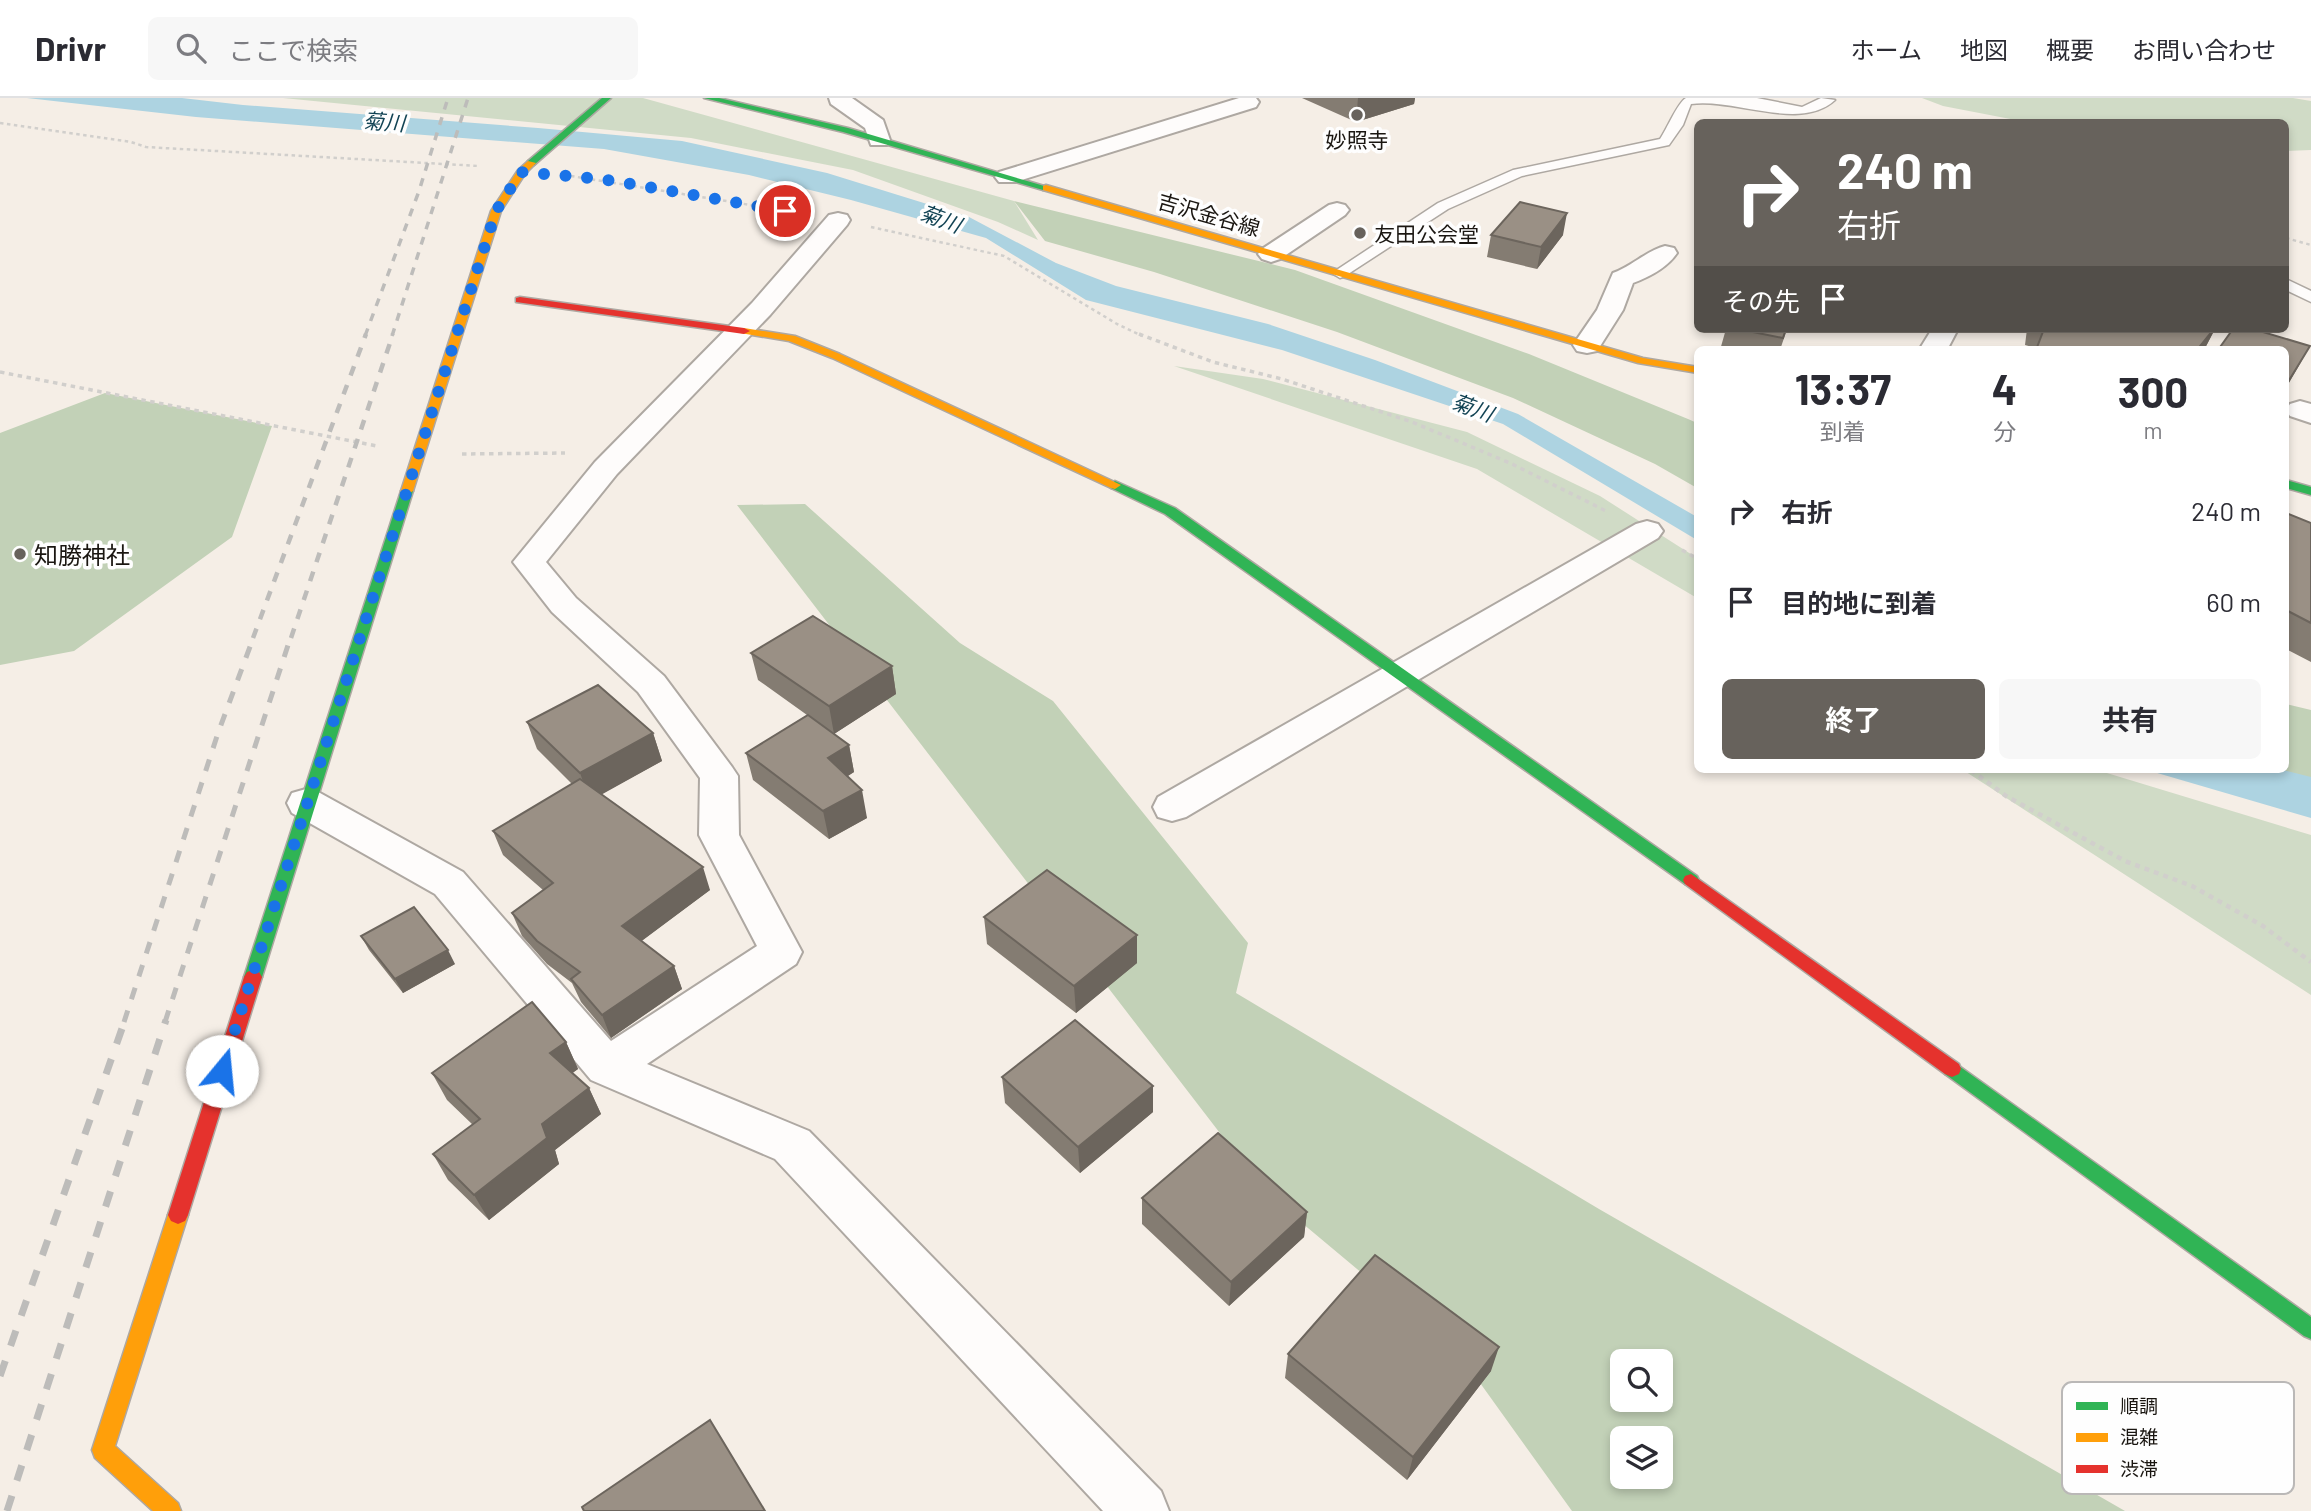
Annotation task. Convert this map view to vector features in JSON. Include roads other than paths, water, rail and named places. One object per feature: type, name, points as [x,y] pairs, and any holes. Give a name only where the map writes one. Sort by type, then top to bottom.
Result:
[{"type":"street","points":[[170,1511],[103,1450],[306,803],[420,455],[496,211],[521,172],[607,98]]},
{"type":"street","name":"吉沢金谷線","points":[[708,98],[879,140],[1642,361],[1694,369]]},
{"type":"street","points":[[841,98],[839,99],[875,125],[879,140]]},
{"type":"street","points":[[1007,177],[1248,102]]},
{"type":"street","points":[[1271,254],[1337,210]]},
{"type":"street","points":[[607,1068],[781,952],[719,835],[719,776],[652,684],[564,606],[528,562],[606,468],[761,309],[838,220]]},
{"type":"street","points":[[1587,345],[1610,310],[1622,278],[1640,271],[1665,253]]},
{"type":"street","points":[[520,300],[792,338],[1170,511],[1400,676],[1559,785],[2311,1329]]},
{"type":"street","points":[[1172,807],[1647,531]]},
{"type":"street","points":[[306,803],[449,883],[607,1068],[792,1145],[1142,1511]]},
{"type":"lane","points":[[1340,273],[1443,206],[1518,173],[1664,142],[1677,125],[1686,102],[1700,98]]},
{"type":"lane","points":[[1705,98],[1802,111],[1829,100],[1827,98]]},
{"type":"lane","points":[[2289,286],[2311,297]]},
{"type":"water","name":"菊川","points":[[27,98],[182,98],[682,141],[827,173],[969,217],[1056,263],[1116,286],[1268,324],[1375,360],[1518,414],[1694,515],[1694,538],[1503,424],[1282,350],[1086,300],[986,238],[851,200],[749,175],[604,149],[196,117]]},
{"type":"water","points":[[2289,772],[2311,777],[2311,818],[2157,773]]},
{"type":"railway","points":[[365,336],[419,191],[448,98]]},
{"type":"railway","points":[[392,336],[468,98]]},
{"type":"railway","points":[[253,638],[366,334]]},
{"type":"railway","points":[[291,638],[393,334]]},
{"type":"railway","points":[[124,1022],[218,733],[254,636]]},
{"type":"railway","points":[[165,1022],[291,636]]},
{"type":"railway","points":[[0,1376],[125,1020]]},
{"type":"railway","points":[[7,1511],[166,1020]]},
{"type":"place","name":"妙照寺","points":[[1357,115]]},
{"type":"place","name":"友田公会堂","points":[[1360,233]]},
{"type":"place","name":"知勝神社","points":[[20,554]]}]
